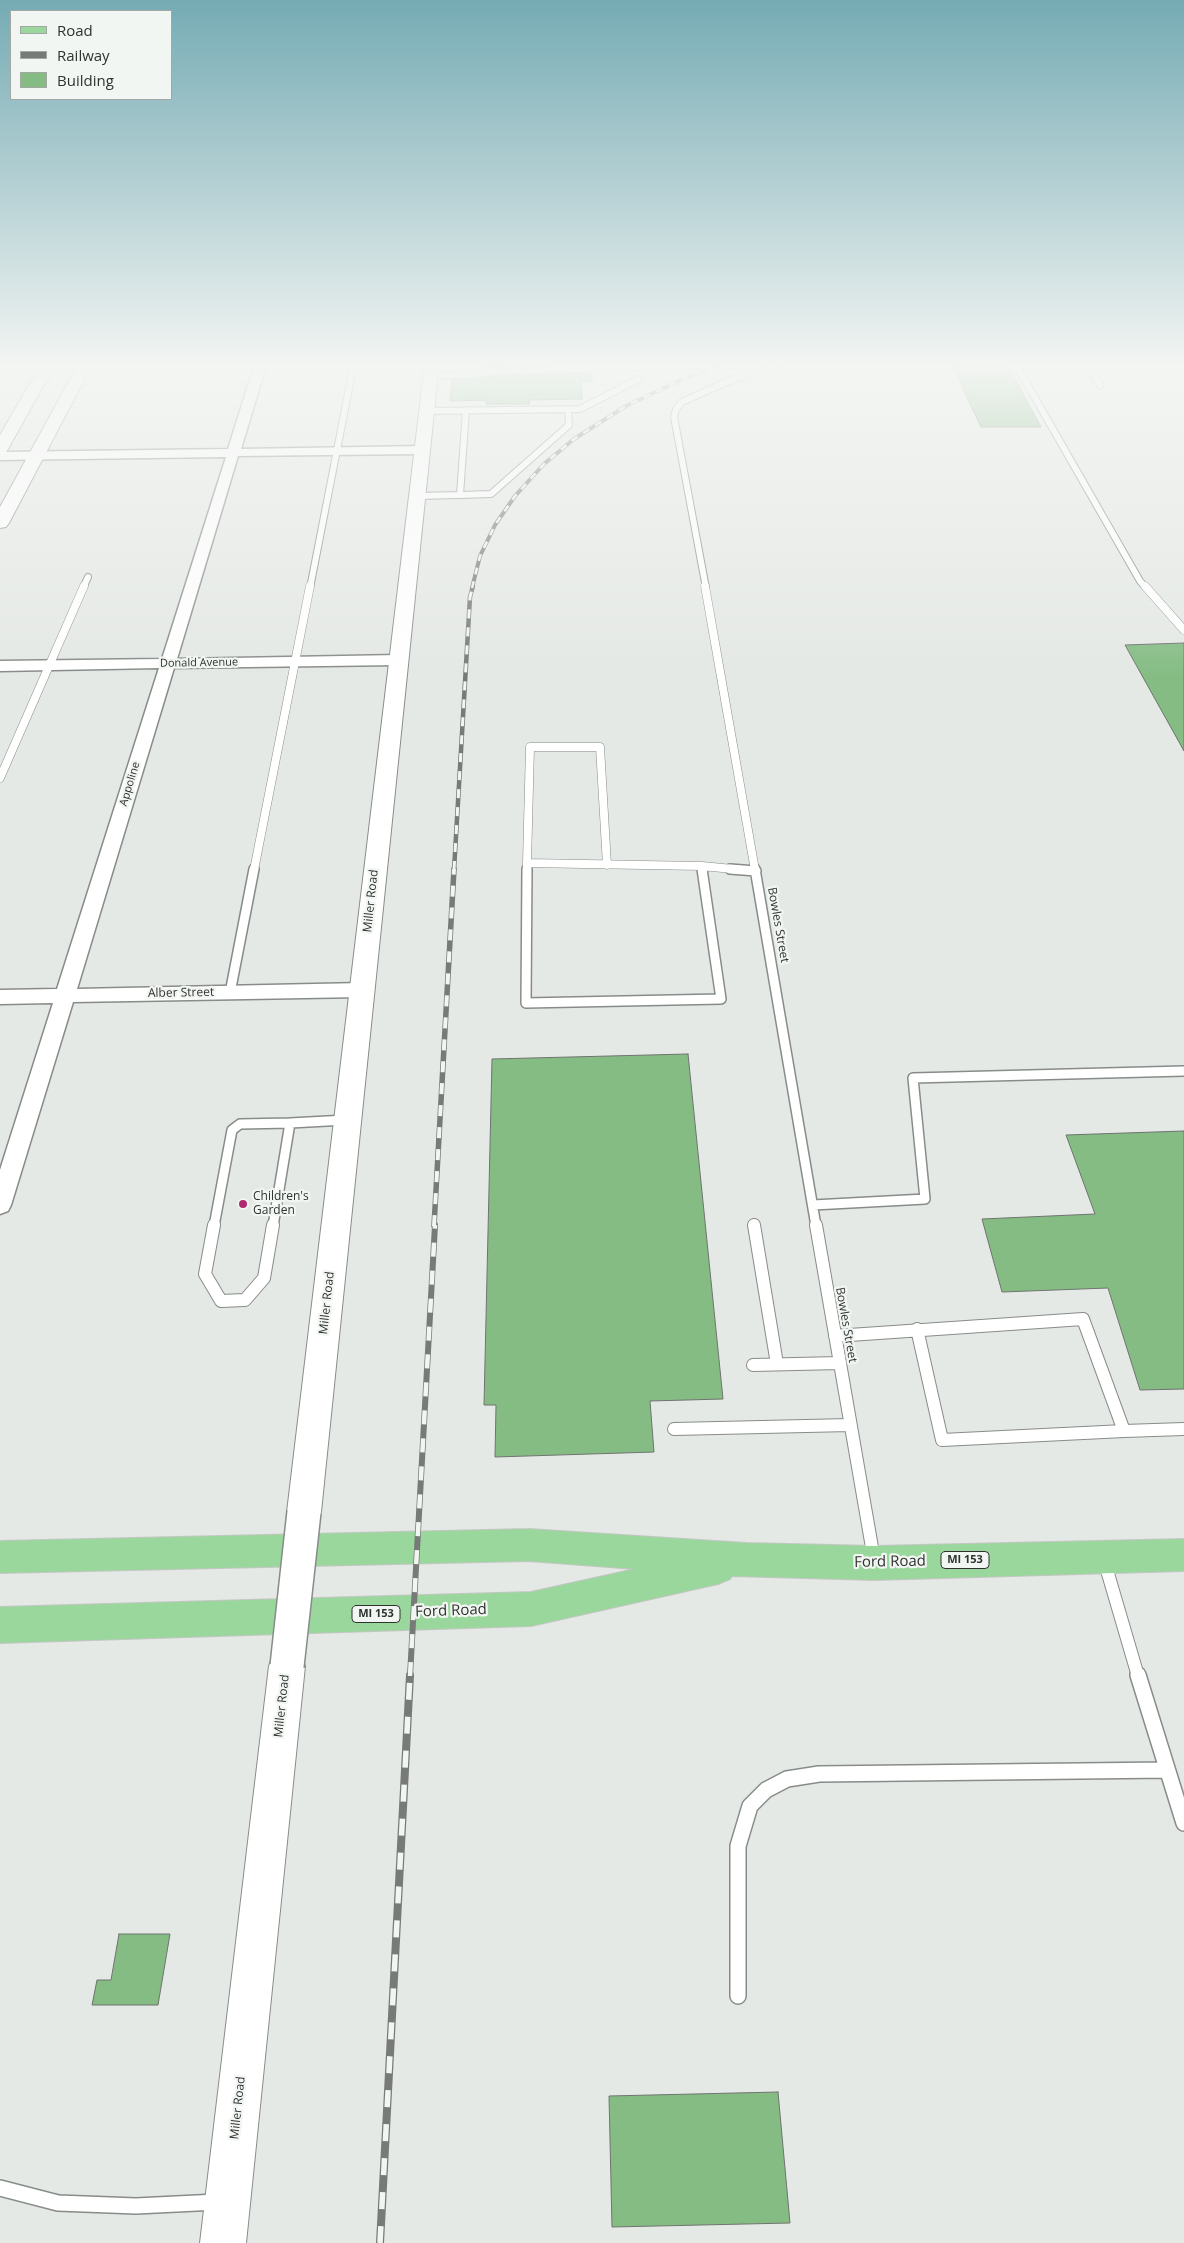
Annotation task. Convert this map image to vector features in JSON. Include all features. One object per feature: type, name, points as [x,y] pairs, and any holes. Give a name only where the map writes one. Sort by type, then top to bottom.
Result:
[{"type":"main road","name":"Ford Road","points":[[0,1557],[529,1545],[746,1560],[875,1563],[1184,1554]]},
{"type":"main road","name":"Ford Road","points":[[0,1625],[531,1609],[746,1560]]},
{"type":"street","points":[[0,523],[30,468]]},
{"type":"street","name":"Appoline","points":[[0,1205],[228,468]]},
{"type":"street","name":"Miller Road","points":[[223,2243],[419,468]]},
{"type":"street","name":"Donald Avenue","points":[[0,666],[398,660]]},
{"type":"street","name":"Alber Street","points":[[0,997],[362,990]]},
{"type":"lane","points":[[230,992],[334,468]]},
{"type":"lane","points":[[460,495],[462,468]]},
{"type":"lane","points":[[417,496],[491,494],[521,468]]},
{"type":"lane","name":"Bowles Street","points":[[683,468],[756,871],[839,1363],[875,1563]]},
{"type":"lane","points":[[1075,468],[1140,582],[1184,630]]},
{"type":"lane","points":[[0,778],[88,577]]},
{"type":"lane","points":[[607,865],[600,747],[530,747],[525,963],[526,1003],[722,999],[702,866]]},
{"type":"lane","points":[[527,862],[702,866],[756,871]]},
{"type":"lane","points":[[813,1205],[925,1199],[913,1078],[1184,1071]]},
{"type":"lane","points":[[290,1123],[264,1278],[245,1300],[222,1301],[205,1274],[232,1130],[240,1124],[347,1120]]},
{"type":"lane","points":[[754,1225],[777,1364]]},
{"type":"lane","points":[[835,1336],[1084,1319],[1124,1431]]},
{"type":"lane","points":[[917,1329],[942,1440],[1184,1429]]},
{"type":"lane","points":[[753,1365],[839,1363]]},
{"type":"lane","points":[[674,1429],[850,1425]]},
{"type":"lane","points":[[1103,1556],[1184,1823]]},
{"type":"lane","points":[[738,1996],[738,1846],[750,1806],[766,1790],[773,1786],[787,1779],[819,1774],[1167,1770]]},
{"type":"lane","points":[[0,2188],[58,2203],[136,2206],[228,2201]]},
{"type":"building","points":[[1184,643],[1184,751],[1125,645]]},
{"type":"building","points":[[688,1054],[723,1399],[650,1401],[654,1452],[495,1457],[496,1405],[484,1405],[492,1059]]},
{"type":"building","points":[[1184,1131],[1184,1389],[1140,1390],[1108,1288],[1002,1292],[982,1219],[1095,1214],[1066,1135]]},
{"type":"building","points":[[119,1934],[170,1934],[158,2005],[92,2005],[97,1980],[111,1980]]},
{"type":"building","points":[[778,2092],[790,2223],[612,2227],[609,2096]]},
{"type":"railway","points":[[472,588],[480,556],[495,525],[515,496],[541,468]]},
{"type":"railway","points":[[454,870],[470,597],[473,586]]},
{"type":"railway","points":[[434,1226],[454,869]]},
{"type":"railway","points":[[410,1676],[435,1225]]},
{"type":"railway","points":[[380,2243],[410,1675]]},
{"type":"place","name":"Children's Garden","points":[[243,1204]]}]
